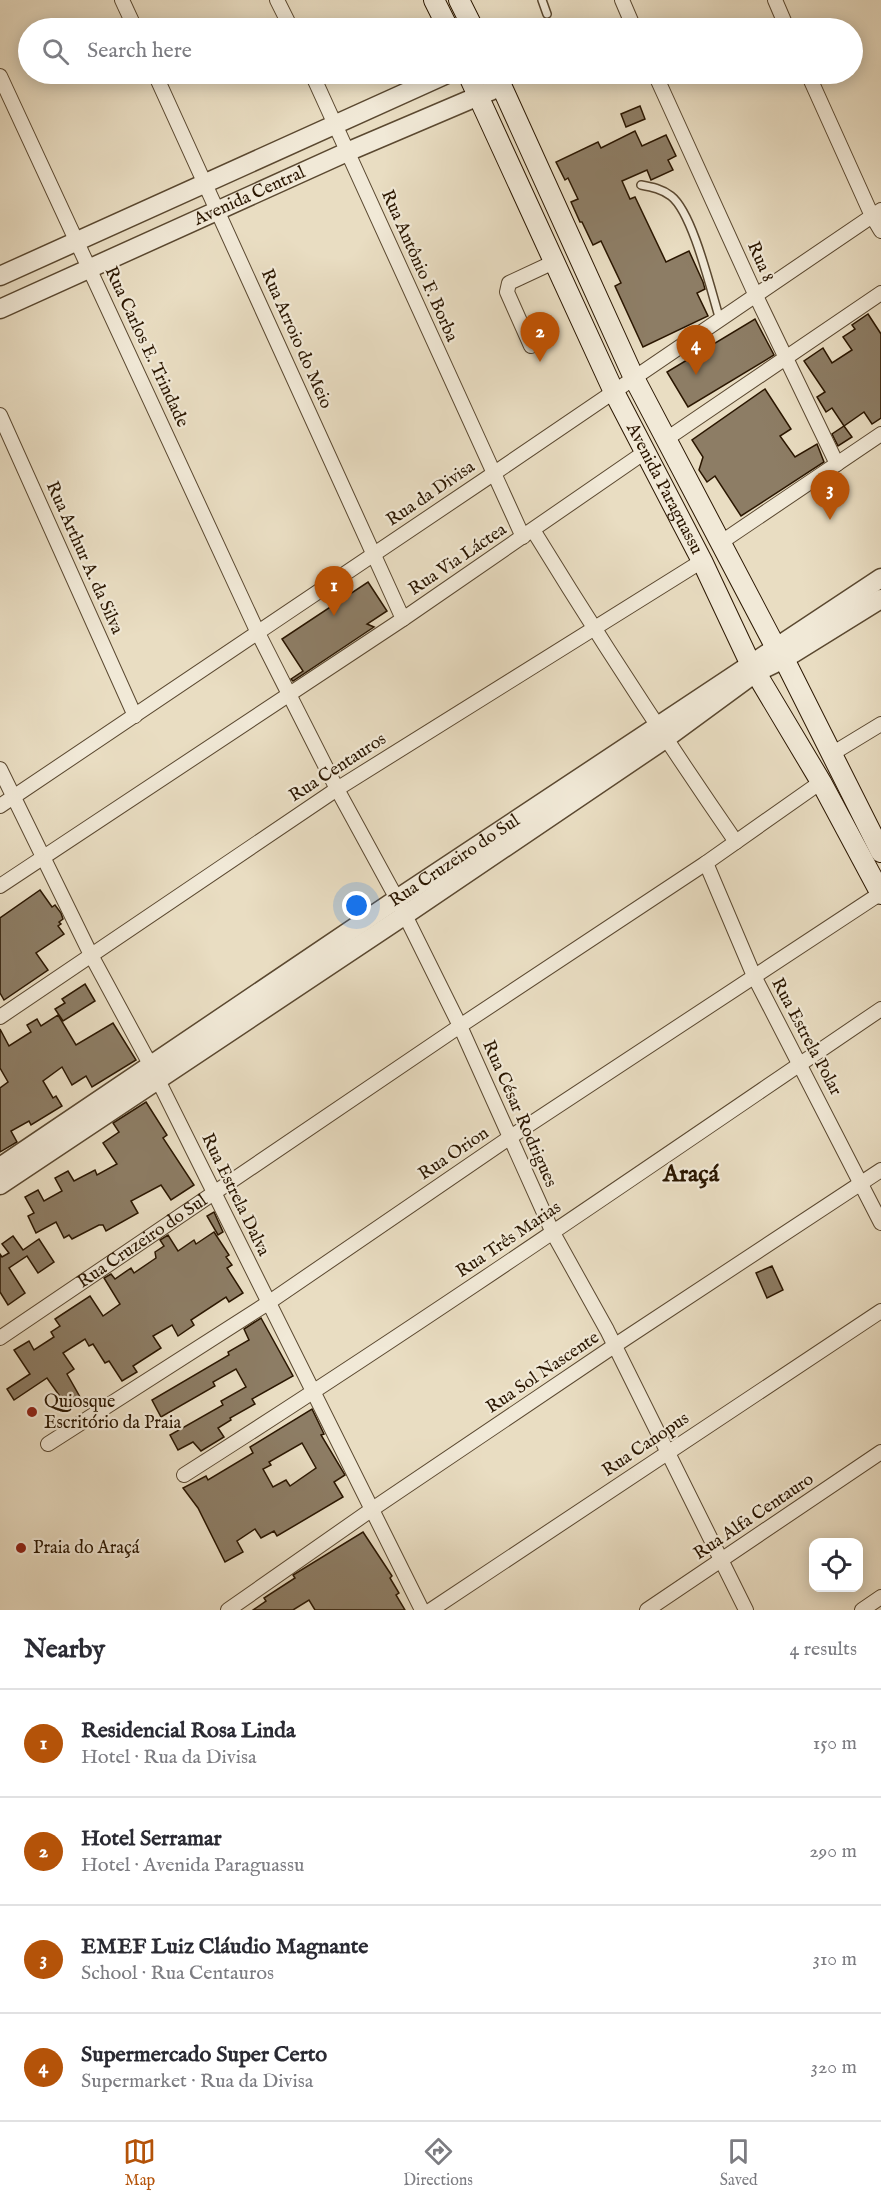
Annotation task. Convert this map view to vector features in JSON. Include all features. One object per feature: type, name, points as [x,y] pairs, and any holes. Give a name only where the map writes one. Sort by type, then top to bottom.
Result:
[{"type":"main road","points":[[434,0],[443,18]]},
{"type":"main road","points":[[459,0],[468,18]]},
{"type":"main road","name":"Avenida Paraguassu","points":[[473,84],[614,392],[702,561],[752,668],[821,782],[881,893]]},
{"type":"main road","name":"Avenida Paraguassu","points":[[501,84],[634,378],[881,852]]},
{"type":"street","points":[[122,0],[130,18]]},
{"type":"street","points":[[278,0],[286,18]]},
{"type":"street","points":[[621,0],[629,18]]},
{"type":"street","points":[[774,0],[782,18]]},
{"type":"street","name":"Rua Carlos E. Trindade","points":[[0,76],[258,633]]},
{"type":"street","name":"Rua Arroio do Meio","points":[[161,84],[403,619]]},
{"type":"street","name":"Rua Antônio F. Borba","points":[[317,84],[493,474],[528,533],[736,842]]},
{"type":"street","name":"Avenida Central","points":[[0,276],[425,84]]},
{"type":"street","name":"Avenida Central","points":[[0,309],[478,96],[494,84]]},
{"type":"street","name":"Rua 8","points":[[660,84],[756,296],[837,464]]},
{"type":"street","points":[[813,84],[876,213],[881,231]]},
{"type":"street","name":"Rua da Divisa","points":[[0,806],[876,213]]},
{"type":"street","points":[[531,346],[507,292],[507,287],[509,283],[554,262]]},
{"type":"street","points":[[665,440],[881,293]]},
{"type":"street","name":"Rua Arthur A. da Silva","points":[[0,415],[135,716]]},
{"type":"street","points":[[720,543],[881,434]]},
{"type":"street","name":"Rua Via Láctea","points":[[0,886],[403,619],[645,452]]},
{"type":"street","name":"Rua Centauros","points":[[0,1017],[337,789],[702,561]]},
{"type":"street","name":"Rua Cruzeiro do Sul","points":[[779,653],[881,578]]},
{"type":"street","name":"Rua Cruzeiro do Sul","points":[[0,1185],[155,1073],[236,1019],[405,915],[516,830],[661,733],[752,668],[881,598]]},
{"type":"street","name":"Rua César Rodrigues","points":[[258,633],[337,789],[405,915],[460,1026],[553,1233],[614,1346],[746,1610]]},
{"type":"street","points":[[830,755],[881,724]]},
{"type":"street","name":"Rua Estrela Dalva","points":[[0,770],[91,955],[155,1073],[371,1510],[423,1610]]},
{"type":"street","name":"Rua Cruzeiro do Sul","points":[[0,1338],[460,1026],[706,863],[821,782]]},
{"type":"street","name":"Rua Cruzeiro do Sul","points":[[236,1019],[397,899],[516,830]]},
{"type":"street","name":"Rua Estrela Polar","points":[[706,863],[754,976],[881,1223]]},
{"type":"street","name":"Rua Orion","points":[[48,1444],[268,1303],[509,1138],[881,893]]},
{"type":"street","name":"Rua Três Marias","points":[[184,1475],[313,1393],[553,1233],[881,1009]]},
{"type":"street","name":"Rua Cruzeiro do Sul","points":[[0,1167],[155,1073]]},
{"type":"street","name":"Rua Sol Nascente","points":[[228,1610],[371,1510],[614,1346],[881,1170]]},
{"type":"street","name":"Rua Canopus","points":[[431,1610],[881,1311]]},
{"type":"street","name":"Rua Alfa Centauro","points":[[647,1610],[881,1452]]},
{"type":"street","points":[[862,1610],[881,1597]]},
{"type":"lane","points":[[542,0],[547,14]]},
{"type":"lane","points":[[641,185],[660,189],[673,197],[689,221],[720,320]]},
{"type":"building","points":[[640,106],[645,119],[626,127],[621,114]]},
{"type":"building","points":[[635,131],[642,146],[666,135],[676,156],[668,160],[673,170],[651,180],[647,170],[622,181],[630,199],[635,197],[666,262],[689,251],[703,282],[705,289],[697,293],[708,316],[643,347],[615,286],[621,283],[601,241],[593,245],[580,222],[571,202],[578,199],[568,178],[565,180],[556,162],[598,142],[601,148]]},
{"type":"building","points":[[868,314],[881,334],[881,418],[872,424],[864,412],[844,426],[832,408],[826,412],[817,397],[825,392],[804,361],[823,348],[832,363],[852,350],[843,337],[855,329],[852,325]]},
{"type":"building","points":[[755,319],[774,355],[688,407],[667,372]]},
{"type":"building","points":[[765,389],[791,429],[780,436],[795,457],[817,444],[824,462],[741,516],[715,476],[707,482],[699,470],[703,457],[692,440]]},
{"type":"building","points":[[844,426],[852,437],[838,446],[832,434]]},
{"type":"building","points":[[368,582],[387,611],[367,624],[374,627],[293,681],[291,679],[303,671],[282,639]]},
{"type":"building","points":[[40,890],[52,907],[55,905],[61,913],[63,919],[58,926],[64,934],[36,953],[48,970],[4,1000],[0,993],[0,918]]},
{"type":"building","points":[[85,984],[95,1001],[63,1021],[55,1009],[65,1003],[62,999]]},
{"type":"building","points":[[58,1015],[76,1045],[113,1023],[136,1060],[92,1087],[86,1076],[72,1085],[62,1067],[43,1081],[53,1098],[56,1096],[62,1106],[31,1125],[29,1121],[11,1131],[17,1142],[0,1152],[0,1088],[8,1082],[0,1068],[0,1029],[9,1046],[31,1032],[27,1025],[37,1019],[41,1026]]},
{"type":"building","points":[[146,1102],[167,1135],[163,1138],[194,1185],[171,1200],[161,1185],[131,1201],[138,1213],[106,1231],[103,1225],[99,1225],[72,1239],[69,1235],[64,1238],[56,1222],[36,1233],[28,1216],[34,1213],[25,1197],[38,1190],[44,1201],[62,1191],[55,1178],[68,1171],[74,1181],[95,1170],[97,1175],[117,1164],[103,1143],[119,1132],[113,1123]]},
{"type":"building","points":[[214,1212],[223,1232],[218,1235],[207,1216]]},
{"type":"building","points":[[214,1232],[229,1255],[226,1257],[232,1265],[227,1268],[243,1293],[229,1302],[226,1297],[191,1320],[194,1325],[178,1336],[172,1325],[153,1336],[161,1348],[133,1366],[137,1372],[122,1381],[109,1361],[105,1363],[93,1344],[89,1346],[85,1339],[63,1353],[74,1369],[67,1374],[80,1397],[61,1407],[56,1397],[59,1395],[47,1378],[14,1400],[7,1389],[30,1374],[14,1350],[29,1341],[34,1350],[54,1337],[51,1332],[60,1326],[55,1319],[90,1296],[103,1316],[120,1304],[104,1278],[111,1274],[115,1279],[131,1268],[134,1273],[156,1258],[155,1252],[164,1246],[160,1240],[168,1235],[178,1251],[194,1240],[196,1244]]},
{"type":"building","points":[[13,1236],[23,1250],[39,1239],[54,1262],[38,1273],[27,1256],[9,1268],[25,1293],[8,1305],[0,1292],[0,1254],[2,1257],[9,1253],[2,1244]]},
{"type":"building","points":[[772,1266],[783,1290],[767,1298],[756,1273]]},
{"type":"building","points":[[261,1318],[293,1376],[252,1399],[255,1404],[230,1418],[231,1420],[218,1428],[224,1437],[201,1451],[193,1442],[178,1450],[170,1435],[223,1405],[221,1401],[246,1387],[236,1369],[213,1382],[215,1386],[161,1417],[152,1400],[229,1355],[228,1352],[249,1340],[244,1329]]},
{"type":"building","points":[[312,1409],[324,1434],[321,1435],[345,1475],[334,1482],[343,1497],[277,1536],[274,1531],[261,1538],[255,1529],[237,1541],[243,1552],[225,1562],[198,1508],[183,1488],[206,1476],[208,1480],[253,1453],[250,1447]],"holes":[[[302,1443],[316,1468],[290,1486],[286,1480],[273,1487],[263,1469],[271,1465],[269,1462]]]},
{"type":"building","points":[[363,1532],[392,1576],[390,1578],[399,1593],[396,1595],[405,1610],[315,1610],[309,1600],[293,1610],[253,1610],[266,1601],[264,1598],[295,1578],[293,1575]]},
{"type":"place","name":"Hotel Serramar","points":[[540,362]]},
{"type":"place","name":"Supermercado Super Certo","points":[[696,375]]},
{"type":"place","name":"EMEF Luiz Cláudio Magnante","points":[[830,520]]},
{"type":"place","name":"Residencial Rosa Linda","points":[[334,616]]},
{"type":"place","name":"Quiosque Escritório da Praia","points":[[32,1412]]},
{"type":"place","name":"Praia do Araçá","points":[[21,1548]]},
{"type":"district","name":"Araçá","points":[[691,1174]]}]
